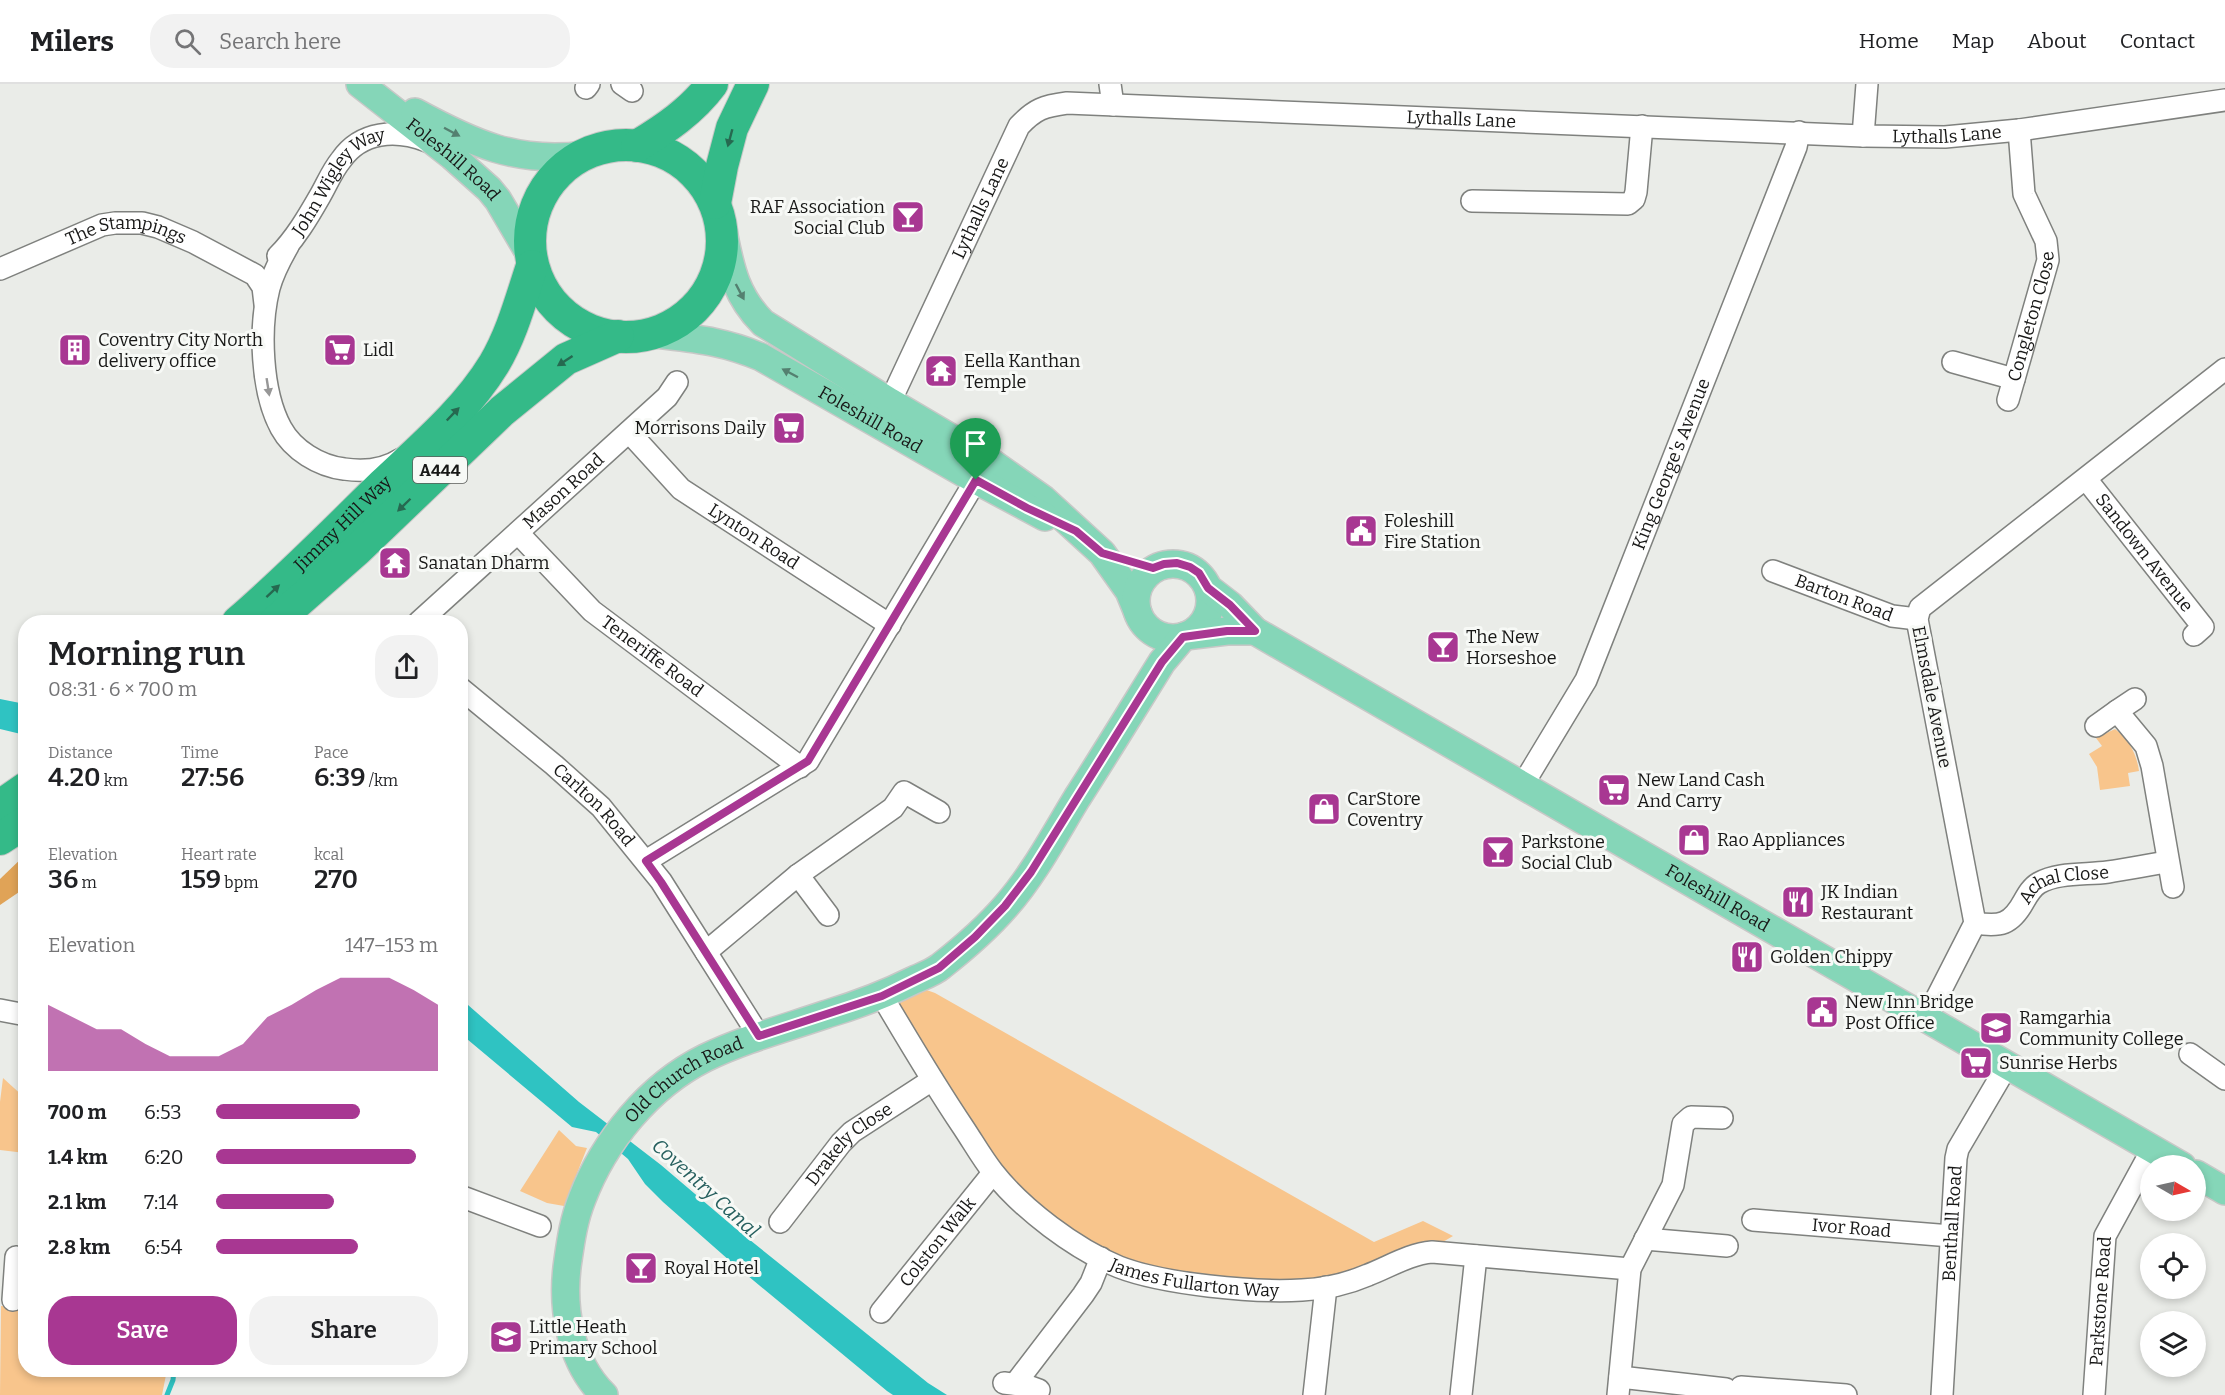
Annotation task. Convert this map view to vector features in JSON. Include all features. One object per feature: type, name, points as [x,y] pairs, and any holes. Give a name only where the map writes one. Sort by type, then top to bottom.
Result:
[{"type":"highway","points":[[637,146],[671,125],[712,84]]},
{"type":"highway","points":[[715,203],[732,128],[753,84]]},
{"type":"highway","points":[[637,146],[659,152],[685,165],[710,192],[722,223],[724,236],[722,257],[717,274],[702,303],[687,319],[656,334],[618,336],[591,329],[566,315],[542,290],[530,258],[531,221],[543,191],[567,165],[584,155],[607,147],[637,146]]},
{"type":"highway","name":"Jimmy Hill Way","points":[[246,615],[307,558],[470,397],[495,362],[511,328],[530,258]]},
{"type":"highway","name":"Jimmy Hill Way","points":[[283,615],[357,550],[502,411],[566,359],[618,336]]},
{"type":"highway","points":[[0,806],[18,794]]},
{"type":"highway","points":[[0,839],[18,827]]},
{"type":"main road","name":"Foleshill Road","points":[[362,84],[477,177],[494,194],[530,258]]},
{"type":"main road","name":"Foleshill Road","points":[[362,84],[461,137],[489,147],[529,156],[553,158],[584,155]]},
{"type":"main road","name":"Foleshill Road","points":[[724,236],[732,277],[750,310],[763,323],[985,458],[1043,498],[1102,553],[1129,591],[1139,615]]},
{"type":"main road","name":"Foleshill Road","points":[[656,334],[714,341],[735,346],[761,357],[976,480],[1076,531]]},
{"type":"main road","name":"Foleshill Road","points":[[1102,553],[1153,568]]},
{"type":"main road","points":[[1184,636],[1203,624],[1210,610],[1208,588],[1199,573],[1190,567],[1177,563],[1153,568],[1142,580],[1136,593],[1139,615],[1154,633],[1164,637],[1184,636],[1227,631],[1255,631]]},
{"type":"main road","name":"Foleshill Road","points":[[1208,588],[1230,605],[1255,631],[2164,1155]]},
{"type":"main road","name":"Old Church Road","points":[[1139,615],[1145,659],[1141,695]]},
{"type":"main road","name":"Old Church Road","points":[[604,1395],[583,1367],[572,1338],[566,1308],[566,1272],[575,1221],[595,1169],[616,1134],[659,1090],[704,1059],[759,1036],[882,996],[939,968],[975,937],[1005,906],[1031,872],[1162,662],[1184,636]]},
{"type":"main road","points":[[2206,1180],[2225,1191]]},
{"type":"street","points":[[1863,136],[1866,84]]},
{"type":"street","name":"Lythalls Lane","points":[[890,402],[1019,126],[1032,112],[1047,105],[1111,94],[1642,126],[1863,136],[1945,137],[2019,130],[2221,103]]},
{"type":"street","points":[[1472,201],[1628,204],[1634,199],[1636,192],[1642,126]]},
{"type":"street","name":"Congleton Close","points":[[2008,400],[2048,260],[2046,241],[2024,194],[2019,130]]},
{"type":"street","name":"King George's Avenue","points":[[1522,786],[1586,680],[1796,147],[1798,132]]},
{"type":"street","name":"John Wigley Way","points":[[266,307],[275,271],[342,158],[360,142],[374,136],[402,134],[434,143]]},
{"type":"street","name":"The Stampings","points":[[0,269],[48,250],[87,230],[109,224],[132,222],[158,226],[249,270]]},
{"type":"street","name":"John Wigley Way","points":[[249,270],[263,268],[288,246]]},
{"type":"street","name":"John Wigley Way","points":[[249,270],[263,287],[266,307],[264,358],[271,401],[281,428],[292,443],[324,465],[350,470],[374,470],[396,462],[424,444]]},
{"type":"street","points":[[1953,362],[2014,379]]},
{"type":"street","name":"Elmsdale Avenue","points":[[1975,923],[1917,619],[1923,605],[2225,369]]},
{"type":"street","name":"Mason Road","points":[[427,615],[667,397],[677,382]]},
{"type":"street","name":"Lynton Road","points":[[629,432],[681,489],[890,625]]},
{"type":"street","name":"Sandown Avenue","points":[[2086,479],[2202,628]]},
{"type":"street","points":[[646,861],[800,767],[813,755],[976,480]]},
{"type":"street","name":"Teneriffe Road","points":[[518,533],[592,611],[800,767]]},
{"type":"street","name":"Barton Road","points":[[1773,571],[1892,616],[1917,619]]},
{"type":"street","name":"Carlton Road","points":[[468,695],[596,800],[646,861],[759,1036]]},
{"type":"street","points":[[2096,726],[2135,699]]},
{"type":"street","points":[[2117,711],[2146,746],[2152,766],[2173,887]]},
{"type":"street","points":[[706,952],[798,875],[893,808],[904,792],[939,812]]},
{"type":"street","name":"Achal Close","points":[[1975,923],[2003,924],[2017,914],[2029,892],[2038,884],[2054,878],[2167,862]]},
{"type":"street","points":[[798,875],[828,915]]},
{"type":"street","points":[[1927,1017],[1975,923]]},
{"type":"street","name":"James Fullarton Way","points":[[882,996],[932,1080],[993,1173],[1059,1232],[1119,1267],[1141,1274],[1202,1284],[1281,1290],[1344,1284],[1420,1253],[1630,1269]]},
{"type":"street","points":[[0,1010],[18,1013]]},
{"type":"street","points":[[2190,1054],[2225,1079]]},
{"type":"street","name":"Benthall Road","points":[[1942,1395],[1958,1149],[2008,1064]]},
{"type":"street","name":"Drakely Close","points":[[780,1222],[852,1132],[932,1080]]},
{"type":"street","points":[[1722,1118],[1691,1117],[1683,1124],[1673,1185],[1630,1269],[1619,1386],[1734,1388],[1846,1395]]},
{"type":"street","name":"Parkstone Road","points":[[2094,1395],[2105,1236],[2153,1148]]},
{"type":"street","name":"Colston Walk","points":[[881,1312],[993,1173]]},
{"type":"street","points":[[468,1199],[540,1226]]},
{"type":"street","name":"Ivor Road","points":[[1753,1220],[1951,1236]]},
{"type":"street","points":[[1645,1239],[1727,1246]]},
{"type":"street","points":[[1461,1395],[1476,1256]]},
{"type":"street","points":[[14,1257],[14,1300]]},
{"type":"street","points":[[1039,1390],[1009,1383],[1083,1295],[1101,1258]]},
{"type":"street","points":[[1314,1395],[1326,1287]]},
{"type":"shaded area","points":[[2115,729],[2132,748],[2139,771],[2128,773],[2130,786],[2100,790],[2097,767],[2089,754],[2102,746],[2096,738]]},
{"type":"shaded area","points":[[18,862],[18,893],[0,905],[0,879]]},
{"type":"shaded area","points":[[921,988],[935,993],[1374,1242],[1423,1221],[1453,1236],[1431,1249],[1339,1280],[1228,1284],[1102,1255],[1013,1185],[887,998]]},
{"type":"shaded area","points":[[3,1078],[18,1092],[18,1152],[0,1150],[0,1102]]},
{"type":"shaded area","points":[[559,1130],[576,1146],[587,1148],[564,1206],[547,1203],[520,1191]]},
{"type":"shaded area","points":[[1,1306],[18,1307],[18,1377],[166,1377],[162,1395],[0,1395]]},
{"type":"water","points":[[0,699],[18,703],[18,733],[0,729]]},
{"type":"water","points":[[468,1005],[579,1102],[661,1165],[735,1228],[928,1383],[947,1395],[893,1395],[887,1391],[730,1261],[663,1202],[645,1184],[628,1159],[596,1132],[572,1127],[468,1040]]},
{"type":"waterway","points":[[167,1395],[173,1377]]},
{"type":"place","name":"RAF Association Social Club","points":[[908,217]]},
{"type":"place","name":"Coventry City North delivery office","points":[[75,350]]},
{"type":"place","name":"Lidl","points":[[340,350]]},
{"type":"place","name":"Eella Kanthan Temple","points":[[941,371]]},
{"type":"place","name":"Morrisons Daily","points":[[789,428]]},
{"type":"place","name":"Foleshill Fire Station","points":[[1361,531]]},
{"type":"place","name":"Sanatan Dharm","points":[[395,563]]},
{"type":"place","name":"The New Horseshoe","points":[[1443,647]]},
{"type":"place","name":"New Land Cash And Carry","points":[[1614,790]]},
{"type":"place","name":"CarStore Coventry","points":[[1324,809]]},
{"type":"place","name":"Rao Appliances","points":[[1694,840]]},
{"type":"place","name":"Parkstone Social Club","points":[[1498,852]]},
{"type":"place","name":"JK Indian Restaurant","points":[[1798,902]]},
{"type":"place","name":"Golden Chippy","points":[[1747,957]]},
{"type":"place","name":"New Inn Bridge Post Office","points":[[1822,1012]]},
{"type":"place","name":"Ramgarhia Community College","points":[[1996,1028]]},
{"type":"place","name":"Sunrise Herbs","points":[[1976,1063]]},
{"type":"place","name":"Royal Hotel","points":[[641,1268]]},
{"type":"place","name":"Little Heath Primary School","points":[[506,1337]]},
{"type":"route","points":[[976,480],[1076,531],[1102,553],[1153,568],[1177,563],[1190,567],[1199,573],[1208,588],[1230,605],[1255,631],[1227,631],[1183,637],[1162,662],[1031,872],[1005,906],[975,937],[939,968],[882,996],[759,1036],[646,861],[808,761],[976,480]]},
{"type":"water label","name":"Coventry Canal","points":[[706,1188]]}]
